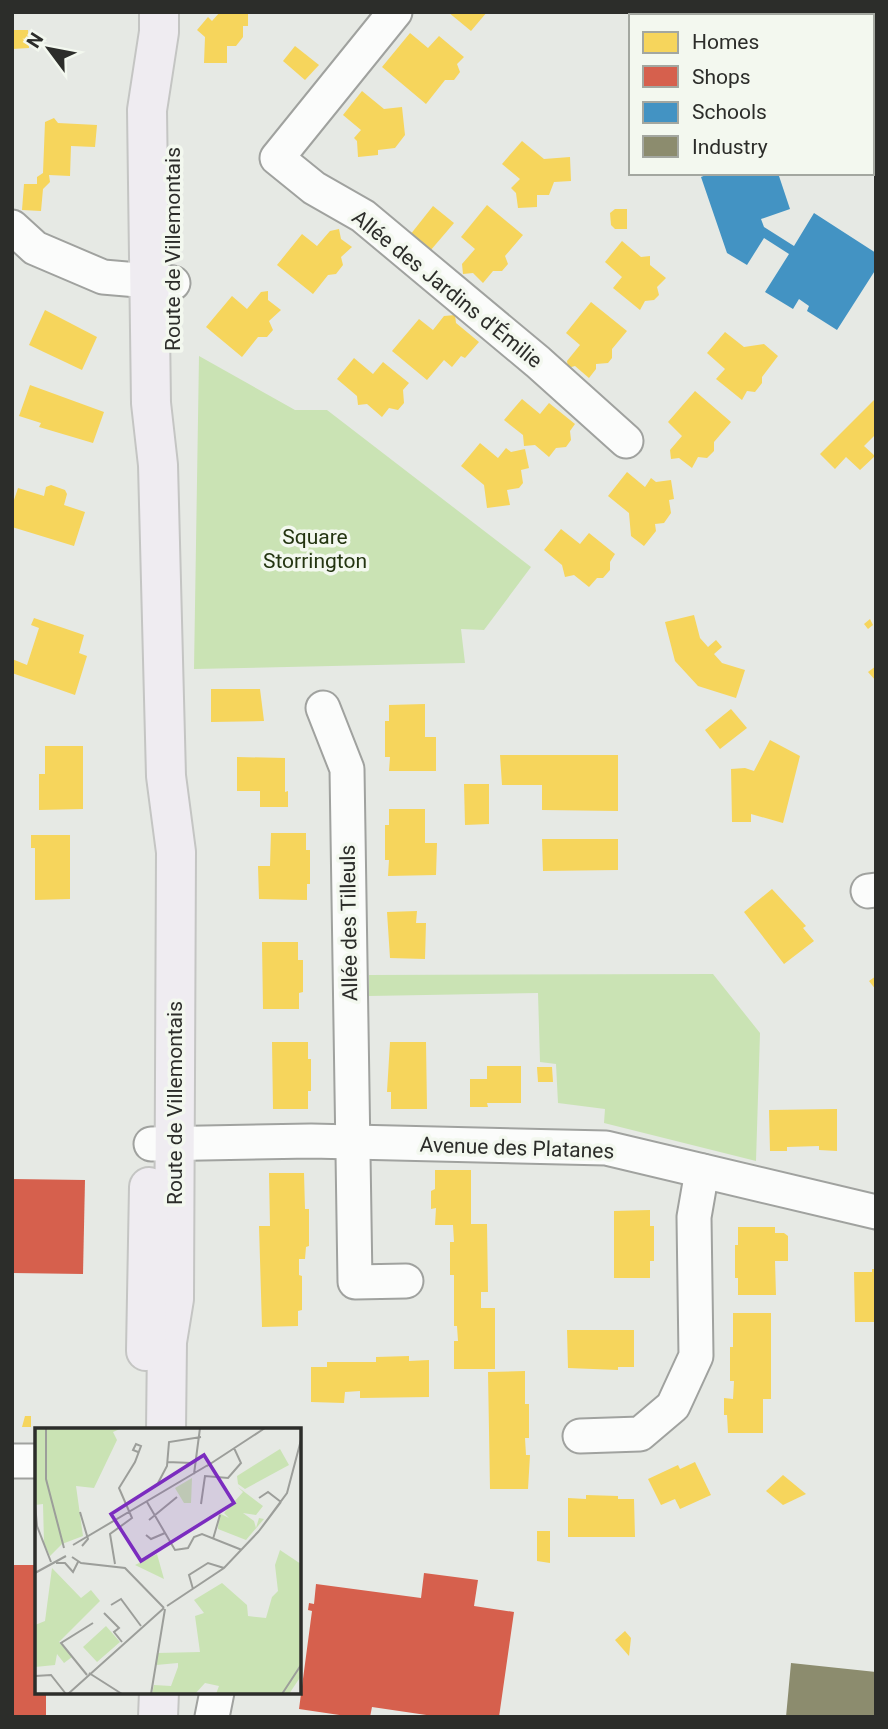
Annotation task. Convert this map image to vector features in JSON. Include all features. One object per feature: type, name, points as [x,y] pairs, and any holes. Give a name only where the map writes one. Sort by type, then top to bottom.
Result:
[{"type":"main road","name":"Route de Villemontais","points":[[159,22],[147,110],[173,400],[158,465],[166,776],[157,867],[163,1144],[174,1298],[167,1342],[166,1428]]},
{"type":"main road","name":"Route de Villemontais","points":[[146,1428],[163,1144]]},
{"type":"street","name":"Allée des Jardins d'Émilie","points":[[395,12],[277,158],[314,188],[363,216],[538,362],[626,441]]},
{"type":"street","points":[[12,227],[35,248],[103,276],[161,283]]},
{"type":"street","name":"Allée des Tilleuls","points":[[323,708],[347,769],[355,1282],[406,1280]]},
{"type":"street","name":"Avenue des Platanes","points":[[163,1144],[352,1142],[606,1148],[876,1212]]},
{"type":"street","points":[[580,1436],[640,1434],[673,1406],[696,1356],[694,1217],[702,1171]]},
{"type":"street","points":[[12,1461],[35,1461]]},
{"type":"street","points":[[212,1717],[217,1694]]},
{"type":"green space","points":[[835,12],[876,12],[876,98],[874,14]]},
{"type":"green space","name":"Square Storrington","points":[[199,356],[295,410],[327,410],[531,567],[484,630],[461,629],[465,663],[194,669]]},
{"type":"green space","points":[[713,974],[760,1033],[756,1161],[604,1123],[605,1109],[558,1103],[556,1064],[540,1062],[538,993],[369,996],[369,975]]},
{"type":"building: Homes","points":[[220,12],[248,12],[248,26],[243,26],[243,37],[236,46],[227,46],[227,63],[204,63],[205,37],[197,30],[208,17],[212,21]]},
{"type":"building: Homes","points":[[448,12],[487,12],[471,31]]},
{"type":"building: Homes","points":[[12,30],[28,30],[29,48],[12,49]]},
{"type":"building: Homes","points":[[410,33],[428,48],[439,36],[464,57],[457,64],[460,72],[454,80],[445,80],[426,104],[382,67]]},
{"type":"building: Homes","points":[[295,46],[319,65],[305,80],[283,61]]},
{"type":"building: Homes","points":[[362,91],[384,109],[402,107],[405,135],[395,148],[378,150],[378,155],[358,157],[357,141],[354,138],[361,130],[343,115]]},
{"type":"building: Homes","points":[[54,118],[58,123],[97,125],[95,147],[71,146],[70,176],[49,175],[50,182],[43,189],[41,211],[22,210],[24,184],[37,184],[37,177],[43,173],[45,122]]},
{"type":"building: Homes","points":[[522,141],[544,159],[570,157],[571,181],[554,182],[549,195],[537,195],[537,207],[518,208],[516,193],[511,188],[520,179],[502,164]]},
{"type":"building: Homes","points":[[487,205],[523,235],[505,256],[508,264],[502,271],[493,271],[483,283],[473,273],[463,274],[462,264],[475,249],[461,237]]},
{"type":"building: Homes","points":[[433,206],[454,223],[430,251],[410,235]]},
{"type":"building: Homes","points":[[615,209],[627,209],[627,229],[615,229],[611,225],[610,213]]},
{"type":"building: Homes","points":[[339,229],[341,239],[352,247],[341,257],[343,265],[336,274],[328,275],[313,294],[277,265],[302,234],[317,246],[330,231]]},
{"type":"building: Homes","points":[[622,241],[641,257],[650,256],[650,265],[666,278],[657,287],[659,295],[654,300],[645,301],[640,310],[613,288],[622,277],[605,262]]},
{"type":"building: Homes","points":[[268,291],[268,300],[281,310],[269,321],[273,330],[267,337],[258,337],[242,357],[206,327],[232,296],[247,309],[261,292]]},
{"type":"building: Homes","points":[[591,302],[627,331],[612,349],[612,358],[608,363],[596,364],[596,369],[589,378],[575,366],[568,368],[567,361],[580,345],[566,333]]},
{"type":"building: Homes","points":[[45,310],[97,337],[82,370],[29,345]]},
{"type":"building: Homes","points":[[455,315],[456,323],[479,342],[465,358],[461,356],[452,367],[444,360],[427,380],[392,351],[419,319],[433,330],[444,316]]},
{"type":"building: Homes","points":[[725,332],[744,347],[764,344],[778,356],[762,377],[762,383],[755,392],[747,391],[742,400],[716,379],[725,369],[707,353]]},
{"type":"building: Homes","points":[[354,358],[373,374],[383,362],[409,383],[403,390],[404,403],[398,410],[389,408],[382,417],[367,404],[358,405],[357,396],[337,379]]},
{"type":"building: Homes","points":[[30,385],[104,412],[93,443],[39,427],[41,423],[19,416]]},
{"type":"building: Homes","points":[[695,391],[731,422],[714,442],[714,451],[707,458],[698,457],[692,468],[679,458],[671,459],[670,450],[682,436],[668,422]]},
{"type":"building: Homes","points":[[876,398],[876,434],[864,446],[875,456],[860,470],[846,457],[835,469],[820,454]]},
{"type":"building: Homes","points":[[522,399],[540,414],[549,403],[575,424],[570,431],[571,440],[566,447],[556,448],[549,457],[535,445],[524,446],[523,435],[504,420]]},
{"type":"building: Homes","points":[[480,443],[498,458],[506,448],[511,452],[525,449],[529,468],[521,470],[523,483],[519,488],[507,490],[510,505],[487,508],[484,485],[461,466]]},
{"type":"building: Homes","points":[[627,472],[645,487],[651,478],[656,482],[671,480],[674,499],[669,500],[671,513],[664,523],[655,524],[656,531],[644,546],[631,536],[629,513],[608,496]]},
{"type":"building: Homes","points":[[51,485],[65,490],[67,494],[64,505],[85,512],[74,546],[12,527],[12,506],[18,488],[44,496],[46,487]]},
{"type":"building: Homes","points":[[561,529],[580,544],[589,533],[615,554],[610,562],[610,570],[603,578],[597,578],[589,587],[574,575],[565,577],[562,565],[544,550]]},
{"type":"building: Homes","points":[[694,615],[700,638],[708,647],[716,640],[722,647],[714,654],[722,663],[745,670],[736,698],[698,686],[675,661],[665,622]]},
{"type":"building: Homes","points":[[34,618],[84,635],[79,653],[87,656],[75,695],[12,673],[12,659],[27,665],[39,628],[31,625]]},
{"type":"building: Homes","points":[[870,619],[873,625],[868,629],[864,624]]},
{"type":"building: Homes","points":[[876,666],[876,681],[868,672]]},
{"type":"building: Homes","points":[[211,689],[260,689],[264,721],[211,722]]},
{"type":"building: Homes","points":[[425,704],[425,737],[436,737],[436,771],[389,771],[390,757],[385,757],[385,721],[389,721],[389,705]]},
{"type":"building: Homes","points":[[731,709],[747,728],[720,749],[705,730]]},
{"type":"building: Homes","points":[[770,740],[800,756],[783,823],[751,814],[751,822],[732,822],[731,769],[745,768],[754,771]]},
{"type":"building: Homes","points":[[45,746],[83,746],[83,809],[39,810],[39,774],[45,774]]},
{"type":"building: Homes","points":[[500,755],[618,755],[618,811],[542,810],[542,785],[502,785]]},
{"type":"building: Homes","points":[[237,757],[285,758],[288,807],[260,807],[260,791],[237,791]]},
{"type":"building: Homes","points":[[464,784],[489,784],[489,824],[465,825]]},
{"type":"building: Homes","points":[[389,809],[425,809],[425,843],[437,843],[436,875],[388,876],[385,825],[389,825]]},
{"type":"building: Homes","points":[[271,833],[306,833],[306,850],[310,850],[307,900],[259,899],[258,866],[270,866]]},
{"type":"building: Homes","points":[[31,835],[70,835],[70,899],[35,900],[35,848],[31,848]]},
{"type":"building: Homes","points":[[542,839],[618,839],[618,870],[543,871]]},
{"type":"building: Homes","points":[[772,889],[806,926],[803,928],[814,941],[784,964],[744,912]]},
{"type":"building: Homes","points":[[417,911],[416,923],[426,923],[425,959],[390,958],[387,912]]},
{"type":"building: Homes","points":[[262,942],[298,942],[298,960],[303,960],[303,992],[299,993],[299,1009],[263,1009]]},
{"type":"building: Homes","points":[[876,976],[876,990],[869,981]]},
{"type":"building: Homes","points":[[272,1042],[308,1042],[311,1091],[308,1091],[308,1109],[273,1109]]},
{"type":"building: Homes","points":[[390,1042],[426,1042],[427,1109],[391,1109],[391,1092],[387,1092]]},
{"type":"building: Homes","points":[[487,1066],[521,1066],[521,1103],[487,1103],[488,1107],[470,1107],[470,1079],[487,1079]]},
{"type":"building: Homes","points":[[537,1067],[552,1067],[553,1082],[538,1082]]},
{"type":"building: Homes","points":[[837,1109],[837,1151],[819,1150],[819,1146],[787,1147],[787,1151],[770,1151],[769,1110]]},
{"type":"building: Homes","points":[[435,1170],[471,1170],[471,1224],[487,1224],[488,1292],[481,1292],[481,1308],[495,1308],[495,1369],[454,1369],[454,1341],[458,1341],[457,1326],[454,1326],[454,1275],[450,1275],[453,1225],[435,1225],[436,1208],[431,1209],[431,1191],[435,1189]]},
{"type":"building: Homes","points":[[269,1173],[304,1173],[305,1209],[309,1209],[309,1246],[306,1247],[305,1259],[299,1259],[302,1310],[298,1311],[298,1326],[262,1327],[259,1226],[270,1226]]},
{"type":"building: Homes","points":[[650,1210],[650,1226],[654,1226],[654,1261],[650,1261],[650,1278],[614,1278],[614,1211]]},
{"type":"building: Homes","points":[[738,1227],[775,1227],[775,1233],[788,1236],[788,1261],[775,1261],[776,1295],[738,1295],[735,1245],[738,1245]]},
{"type":"building: Homes","points":[[872,1269],[876,1269],[876,1322],[855,1322],[854,1272],[872,1272]]},
{"type":"building: Homes","points":[[733,1313],[771,1313],[771,1399],[763,1399],[763,1433],[728,1433],[724,1398],[733,1399],[730,1347],[733,1347]]},
{"type":"building: Homes","points":[[567,1330],[634,1330],[634,1367],[618,1367],[618,1370],[568,1368]]},
{"type":"building: Homes","points":[[409,1356],[409,1361],[429,1360],[429,1397],[360,1398],[360,1391],[345,1392],[344,1403],[311,1402],[311,1367],[327,1367],[327,1362],[376,1362],[376,1357]]},
{"type":"building: Homes","points":[[525,1371],[525,1404],[529,1404],[529,1438],[525,1438],[526,1455],[530,1455],[528,1489],[490,1489],[488,1372]]},
{"type":"building: Homes","points":[[25,1416],[31,1416],[31,1427],[22,1427]]},
{"type":"building: Homes","points":[[695,1462],[711,1495],[680,1509],[675,1499],[661,1505],[648,1479],[678,1465],[680,1469]]},
{"type":"building: Homes","points":[[783,1475],[806,1494],[783,1505],[766,1491]]},
{"type":"building: Homes","points":[[586,1495],[634,1499],[635,1537],[568,1537],[568,1498],[586,1499]]},
{"type":"building: Homes","points":[[537,1531],[550,1531],[550,1563],[537,1561]]},
{"type":"building: Homes","points":[[625,1631],[631,1638],[629,1656],[615,1640]]},
{"type":"building: Shops","points":[[12,1179],[85,1180],[83,1274],[12,1273]]},
{"type":"building: Shops","points":[[12,1565],[35,1565],[35,1694],[46,1694],[46,1717],[12,1717]]},
{"type":"building: Shops","points":[[424,1573],[478,1580],[474,1606],[514,1612],[499,1717],[440,1717],[372,1707],[370,1717],[353,1717],[299,1709],[312,1611],[308,1610],[309,1603],[314,1604],[316,1584],[421,1598]]},
{"type":"building: Schools","points":[[701,12],[744,14],[702,14]]},
{"type":"building: Schools","points":[[779,175],[790,209],[761,219],[764,227],[794,246],[814,213],[876,253],[876,269],[837,330],[807,311],[809,306],[799,299],[793,309],[765,292],[789,254],[764,238],[747,265],[727,253],[701,177]]},
{"type":"building: Industry","points":[[791,1663],[876,1672],[876,1717],[786,1717]]}]
